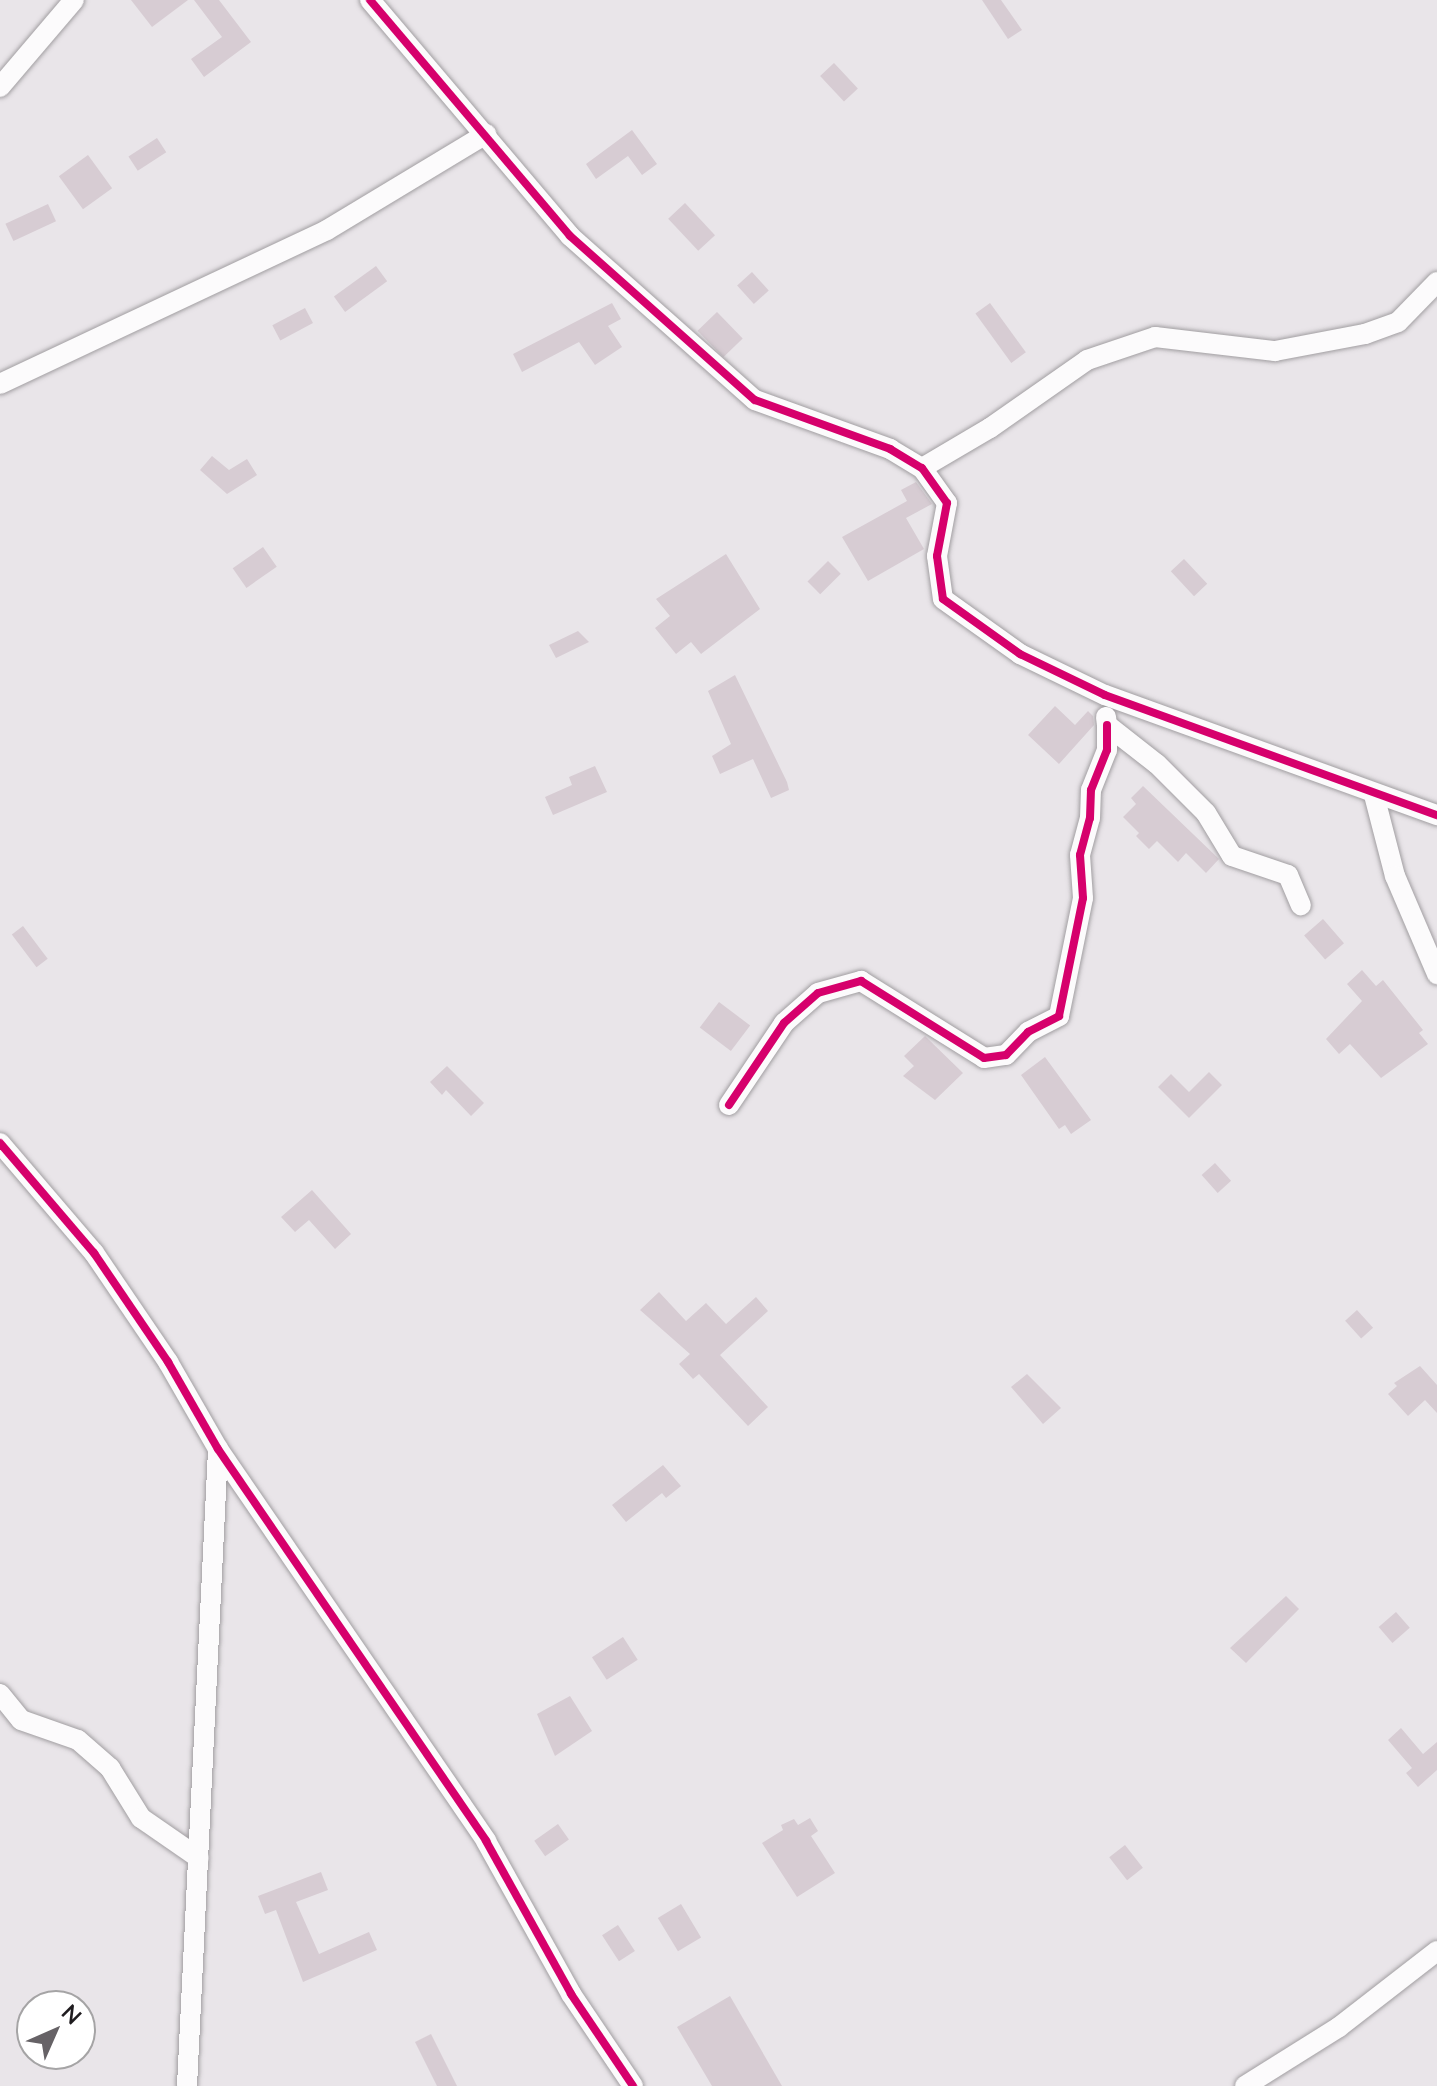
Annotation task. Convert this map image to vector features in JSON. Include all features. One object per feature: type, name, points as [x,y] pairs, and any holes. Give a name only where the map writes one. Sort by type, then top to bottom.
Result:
[{"type":"street","points":[[0,87],[74,0]]},
{"type":"street","points":[[370,0],[570,236],[755,400],[890,449],[922,468],[947,503],[937,556],[943,599],[1020,654],[1105,695],[1329,773],[1374,795],[1437,815]]},
{"type":"street","points":[[0,384],[327,230],[486,134]]},
{"type":"street","points":[[922,468],[990,428],[1087,360],[1155,337],[1275,351],[1365,334],[1398,322],[1437,282]]},
{"type":"street","points":[[729,1105],[784,1023],[818,993],[861,981],[984,1058],[1006,1055],[1028,1032],[1059,1016],[1083,898],[1080,855],[1090,818],[1091,790],[1107,750],[1105,695]]},
{"type":"street","points":[[1107,725],[1157,764],[1206,813],[1232,856],[1288,875],[1301,905]]},
{"type":"street","points":[[1374,795],[1395,876],[1437,974]]},
{"type":"street","points":[[0,1143],[94,1253],[168,1362],[218,1449],[426,1748],[486,1841],[571,1994],[633,2086]]},
{"type":"street","points":[[187,2086],[218,1449]]},
{"type":"street","points":[[0,1694],[21,1720],[78,1740],[110,1768],[141,1818],[199,1858]]},
{"type":"street","points":[[1245,2086],[1339,2027],[1437,1951]]},
{"type":"building","points":[[131,0],[188,0],[152,27]]},
{"type":"building","points":[[194,0],[219,0],[251,42],[204,77],[191,59],[222,37]]},
{"type":"building","points":[[982,0],[1001,0],[1022,30],[1008,39]]},
{"type":"building","points":[[834,63],[858,89],[844,102],[820,76]]},
{"type":"building","points":[[632,130],[657,164],[642,175],[628,156],[596,179],[586,164]]},
{"type":"building","points":[[157,138],[166,152],[138,171],[128,157]]},
{"type":"building","points":[[88,155],[112,188],[83,209],[59,176]]},
{"type":"building","points":[[685,203],[715,235],[698,251],[668,219]]},
{"type":"building","points":[[48,204],[56,221],[13,241],[5,224]]},
{"type":"building","points":[[376,266],[387,281],[345,312],[334,297]]},
{"type":"building","points":[[752,272],[769,291],[754,304],[737,285]]},
{"type":"building","points":[[612,303],[621,319],[608,326],[622,347],[595,365],[579,342],[522,372],[513,354]]},
{"type":"building","points":[[990,303],[1026,352],[1011,363],[975,314]]},
{"type":"building","points":[[305,308],[313,323],[280,340],[272,325]]},
{"type":"building","points":[[717,312],[743,339],[723,357],[698,331]]},
{"type":"building","points":[[212,456],[229,470],[247,459],[257,475],[227,494],[200,470]]},
{"type":"building","points":[[916,482],[932,504],[906,518],[924,549],[868,581],[842,537],[907,501],[901,490]]},
{"type":"building","points":[[263,547],[277,567],[246,588],[233,568]]},
{"type":"building","points":[[726,554],[760,609],[701,654],[691,642],[676,654],[655,628],[670,616],[656,599]]},
{"type":"building","points":[[1184,559],[1207,584],[1194,596],[1171,571]]},
{"type":"building","points":[[828,561],[841,574],[820,594],[807,582]]},
{"type":"building","points":[[578,631],[589,642],[556,658],[549,645]]},
{"type":"building","points":[[735,675],[787,782],[789,790],[771,798],[753,759],[720,774],[712,756],[731,744],[708,691]]},
{"type":"building","points":[[1055,706],[1075,725],[1088,711],[1093,716],[1094,725],[1059,764],[1028,735]]},
{"type":"building","points":[[595,766],[607,792],[553,815],[545,797],[572,785],[569,777]]},
{"type":"building","points":[[1143,786],[1219,859],[1206,873],[1186,853],[1178,862],[1157,841],[1149,849],[1136,836],[1139,833],[1123,817],[1136,804],[1131,798]]},
{"type":"building","points":[[1323,919],[1344,943],[1325,960],[1304,935]]},
{"type":"building","points":[[23,926],[48,959],[36,967],[12,934]]},
{"type":"building","points":[[1362,970],[1376,986],[1383,980],[1423,1030],[1419,1033],[1428,1044],[1381,1078],[1350,1044],[1339,1054],[1326,1039],[1362,1001],[1347,984]]},
{"type":"building","points":[[719,1002],[750,1025],[731,1051],[700,1028]]},
{"type":"building","points":[[925,1036],[963,1073],[935,1100],[903,1076],[914,1066],[904,1056]]},
{"type":"building","points":[[1045,1057],[1091,1120],[1071,1134],[1065,1125],[1059,1129],[1021,1075]]},
{"type":"building","points":[[447,1066],[484,1103],[471,1116],[446,1090],[442,1095],[430,1082]]},
{"type":"building","points":[[1209,1072],[1222,1085],[1189,1118],[1158,1087],[1171,1074],[1189,1092]]},
{"type":"building","points":[[1215,1163],[1231,1181],[1218,1193],[1202,1175]]},
{"type":"building","points":[[312,1190],[351,1234],[335,1249],[309,1220],[295,1232],[281,1217]]},
{"type":"building","points":[[659,1292],[686,1321],[706,1303],[726,1324],[756,1297],[768,1311],[720,1355],[768,1407],[748,1426],[699,1374],[693,1379],[679,1364],[690,1354],[640,1310]]},
{"type":"building","points":[[1357,1310],[1373,1328],[1361,1339],[1345,1321]]},
{"type":"building","points":[[1420,1366],[1437,1385],[1437,1413],[1425,1400],[1408,1416],[1388,1394],[1397,1386],[1394,1383]]},
{"type":"building","points":[[1027,1374],[1061,1408],[1043,1424],[1011,1387]]},
{"type":"building","points":[[663,1465],[681,1486],[666,1498],[662,1493],[626,1522],[612,1505]]},
{"type":"building","points":[[1286,1596],[1299,1609],[1246,1663],[1230,1648]]},
{"type":"building","points":[[1396,1612],[1410,1628],[1392,1643],[1379,1627]]},
{"type":"building","points":[[623,1637],[638,1660],[607,1680],[592,1657]]},
{"type":"building","points":[[570,1696],[592,1731],[555,1756],[537,1714]]},
{"type":"building","points":[[1401,1728],[1423,1754],[1437,1742],[1437,1770],[1418,1787],[1406,1773],[1412,1768],[1388,1740]]},
{"type":"building","points":[[810,1818],[818,1831],[811,1836],[835,1873],[797,1897],[762,1843],[783,1830],[781,1825],[794,1819],[798,1825]]},
{"type":"building","points":[[558,1824],[569,1840],[545,1856],[534,1841]]},
{"type":"building","points":[[1125,1845],[1143,1868],[1127,1880],[1109,1857]]},
{"type":"building","points":[[321,1872],[328,1890],[296,1902],[319,1954],[369,1932],[377,1950],[303,1982],[276,1910],[265,1914],[258,1896]]},
{"type":"building","points":[[681,1904],[701,1937],[678,1951],[658,1918]]},
{"type":"building","points":[[618,1925],[635,1951],[619,1961],[602,1935]]},
{"type":"building","points":[[730,1996],[782,2086],[712,2086],[677,2027]]},
{"type":"building","points":[[431,2034],[457,2086],[437,2086],[415,2042]]},
{"type":"cycle path","points":[[370,0],[570,236],[755,400],[890,449],[922,468],[947,503],[937,556],[943,599],[1020,654],[1105,695],[1437,815]]},
{"type":"cycle path","points":[[729,1105],[784,1023],[818,993],[861,981],[984,1058],[1006,1055],[1028,1032],[1059,1016],[1083,898],[1080,855],[1090,818],[1091,790],[1107,750],[1107,725]]},
{"type":"cycle path","points":[[0,1143],[94,1253],[168,1362],[218,1449],[486,1841],[571,1994],[633,2086]]}]
